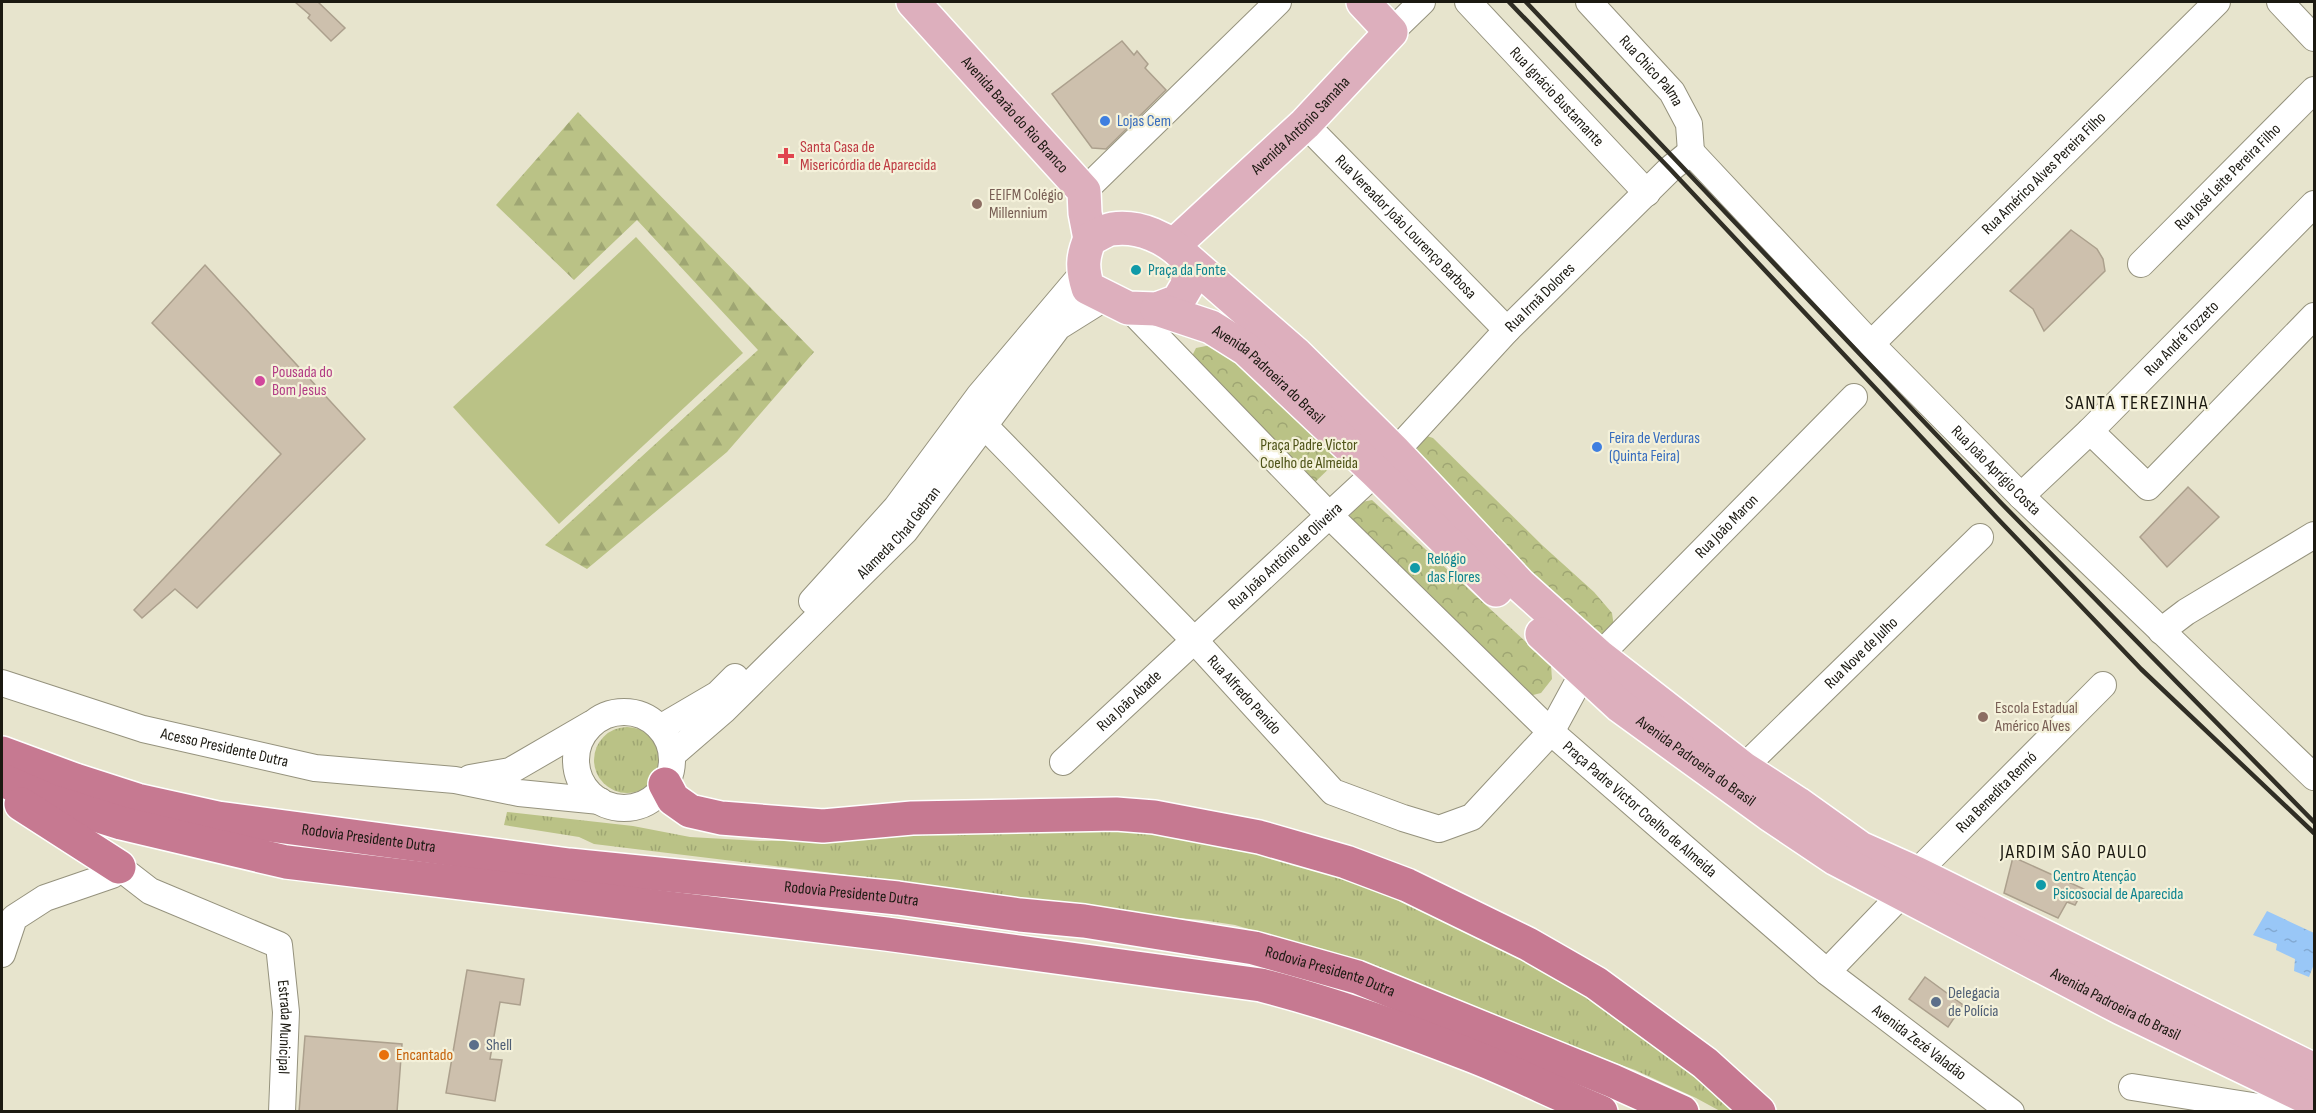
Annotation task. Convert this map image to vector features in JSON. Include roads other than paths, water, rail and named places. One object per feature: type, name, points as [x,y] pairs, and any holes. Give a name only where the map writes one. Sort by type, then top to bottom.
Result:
[{"type":"highway","name":"Rodovia Presidente Dutra","points":[[2,753],[137,800],[218,818],[569,865],[898,898],[1020,915],[1084,921],[1254,948],[1357,977],[1613,1080],[1682,1112]]},
{"type":"highway","points":[[669,769],[673,799],[690,811],[721,818],[823,826],[912,818],[1116,814],[1154,817],[1258,837],[1346,862],[1407,885],[1528,944],[1596,983],[1705,1063],[1759,1112]]},
{"type":"highway","name":"Rodovia Presidente Dutra","points":[[2,780],[48,800],[121,824],[286,862],[886,934],[1261,985],[1318,999],[1439,1043],[1601,1112]]},
{"type":"highway","points":[[2,792],[118,867]]},
{"type":"main road","name":"Avenida Barão do Rio Branco","points":[[913,2],[1084,191]]},
{"type":"main road","points":[[1364,2],[1392,32]]},
{"type":"main road","name":"Avenida Antônio Samaha","points":[[1180,251],[1392,32]]},
{"type":"main road","points":[[1084,191],[1090,239],[1083,256],[1083,273],[1088,288],[1131,304],[1178,301],[1188,284],[1180,251],[1138,229],[1111,229],[1090,239]]},
{"type":"main road","name":"Avenida Padroeira do Brasil","points":[[1180,251],[1296,354],[1385,462]]},
{"type":"main road","name":"Avenida Padroeira do Brasil","points":[[1131,304],[1211,327],[1246,349],[1385,462],[1591,664],[1797,803],[1910,883],[2121,1008],[2314,1101]]},
{"type":"main road","name":"Avenida Padroeira do Brasil","points":[[1591,664],[1620,706],[1769,814],[1836,859],[1910,883],[2134,983],[2314,1070]]},
{"type":"street","points":[[1084,191],[1278,2]]},
{"type":"street","name":"Avenida Antônio Samaha","points":[[1392,32],[1422,2]]},
{"type":"street","name":"Rua Ignácio Bustamante","points":[[1468,2],[1647,193]]},
{"type":"street","name":"Rua Chico Palma","points":[[1589,2],[1672,92],[1689,124],[1691,152]]},
{"type":"street","name":"Rua Américo Alves Pereira Filho","points":[[1871,344],[2217,2]]},
{"type":"street","points":[[2280,2],[2314,38]]},
{"type":"street","name":"Rua José Leite Pereira Filho","points":[[2141,264],[2314,90]]},
{"type":"street","name":"Rua Vereador João Lourenço Barbosa","points":[[1305,124],[1508,330]]},
{"type":"street","name":"Rua Irmã Dolores","points":[[1385,462],[1508,330],[1691,152]]},
{"type":"street","name":"Rua João Aprígio Costa","points":[[1691,152],[1871,344],[2021,496],[2161,631],[2312,770]]},
{"type":"street","name":"Rua André Tozzeto","points":[[2021,496],[2090,430],[2314,204]]},
{"type":"street","name":"Alameda Chad Gebran","points":[[660,728],[718,694],[905,531],[921,492],[977,418],[1050,310],[1083,273]]},
{"type":"street","name":"Alameda Chad Gebran","points":[[977,418],[1058,327],[1131,304]]},
{"type":"street","name":"Praça Padre Victor Coelho de Almeida","points":[[1131,304],[1329,515],[1551,732],[1827,972]]},
{"type":"street","points":[[2090,430],[2148,487],[2314,316]]},
{"type":"street","name":"Rua João Maron","points":[[1551,732],[1591,664],[1854,397]]},
{"type":"street","name":"Rua Alfredo Penido","points":[[977,418],[1195,641],[1333,792],[1439,829],[1472,817],[1551,732]]},
{"type":"street","name":"Rua João Antônio de Oliveira","points":[[1195,641],[1385,462]]},
{"type":"street","points":[[2161,631],[2186,612],[2314,535]]},
{"type":"street","name":"Rua Nove de Julho","points":[[1743,768],[1980,537]]},
{"type":"street","name":"Alameda Chad Gebran","points":[[669,769],[794,630]]},
{"type":"street","name":"Rua João Abade","points":[[1063,762],[1195,641]]},
{"type":"street","name":"Acesso Presidente Dutra","points":[[2,682],[143,729],[315,768],[455,780]]},
{"type":"street","name":"Rua Benedita Rennó","points":[[1827,972],[1910,883],[2103,685]]},
{"type":"street","points":[[620,712],[634,713],[648,718],[660,728],[668,740],[669,769],[656,795],[644,804],[629,807],[614,806],[600,801],[519,793],[455,780],[510,771],[605,716],[620,712]]},
{"type":"street","points":[[592,724],[580,742],[577,764],[580,779],[600,801]]},
{"type":"street","points":[[2,954],[8,917],[45,898],[112,875],[117,872],[118,867]]},
{"type":"street","name":"Estrada Municipal","points":[[118,867],[150,891],[279,945],[286,1012],[282,1112]]},
{"type":"street","name":"Avenida Zezé Valadão","points":[[1827,972],[2011,1112]]},
{"type":"street","points":[[2132,1087],[2290,1112]]},
{"type":"water","points":[[2267,911],[2314,933],[2314,964],[2309,977],[2294,971],[2295,959],[2276,950],[2277,944],[2253,935]]},
{"type":"railway","points":[[1509,2],[1670,169],[2141,669],[2314,833]]},
{"type":"railway","points":[[1526,2],[2002,504],[2314,822]]},
{"type":"place","name":"Lojas Cem","points":[[1105,121]]},
{"type":"place","name":"Santa Casa de Misericórdia de Aparecida","points":[[786,156]]},
{"type":"place","name":"EEIFM Colégio Millennium","points":[[977,204]]},
{"type":"place","name":"Praça da Fonte","points":[[1136,270]]},
{"type":"place","name":"Pousada do Bom Jesus","points":[[260,381]]},
{"type":"place","name":"Feira de Verduras (Quinta Feira)","points":[[1597,447]]},
{"type":"place","name":"Relógio das Flores","points":[[1415,568]]},
{"type":"place","name":"Escola Estadual Américo Alves","points":[[1983,717]]},
{"type":"place","name":"Centro Atenção Psicosocial de Aparecida","points":[[2041,885]]},
{"type":"place","name":"Delegacia de Polícia","points":[[1936,1002]]},
{"type":"place","name":"Shell","points":[[474,1045]]},
{"type":"place","name":"Encantado","points":[[384,1055]]},
{"type":"district","name":"SANTA TEREZINHA","points":[[2137,403]]},
{"type":"district","name":"JARDIM SÃO PAULO","points":[[2074,852]]}]
